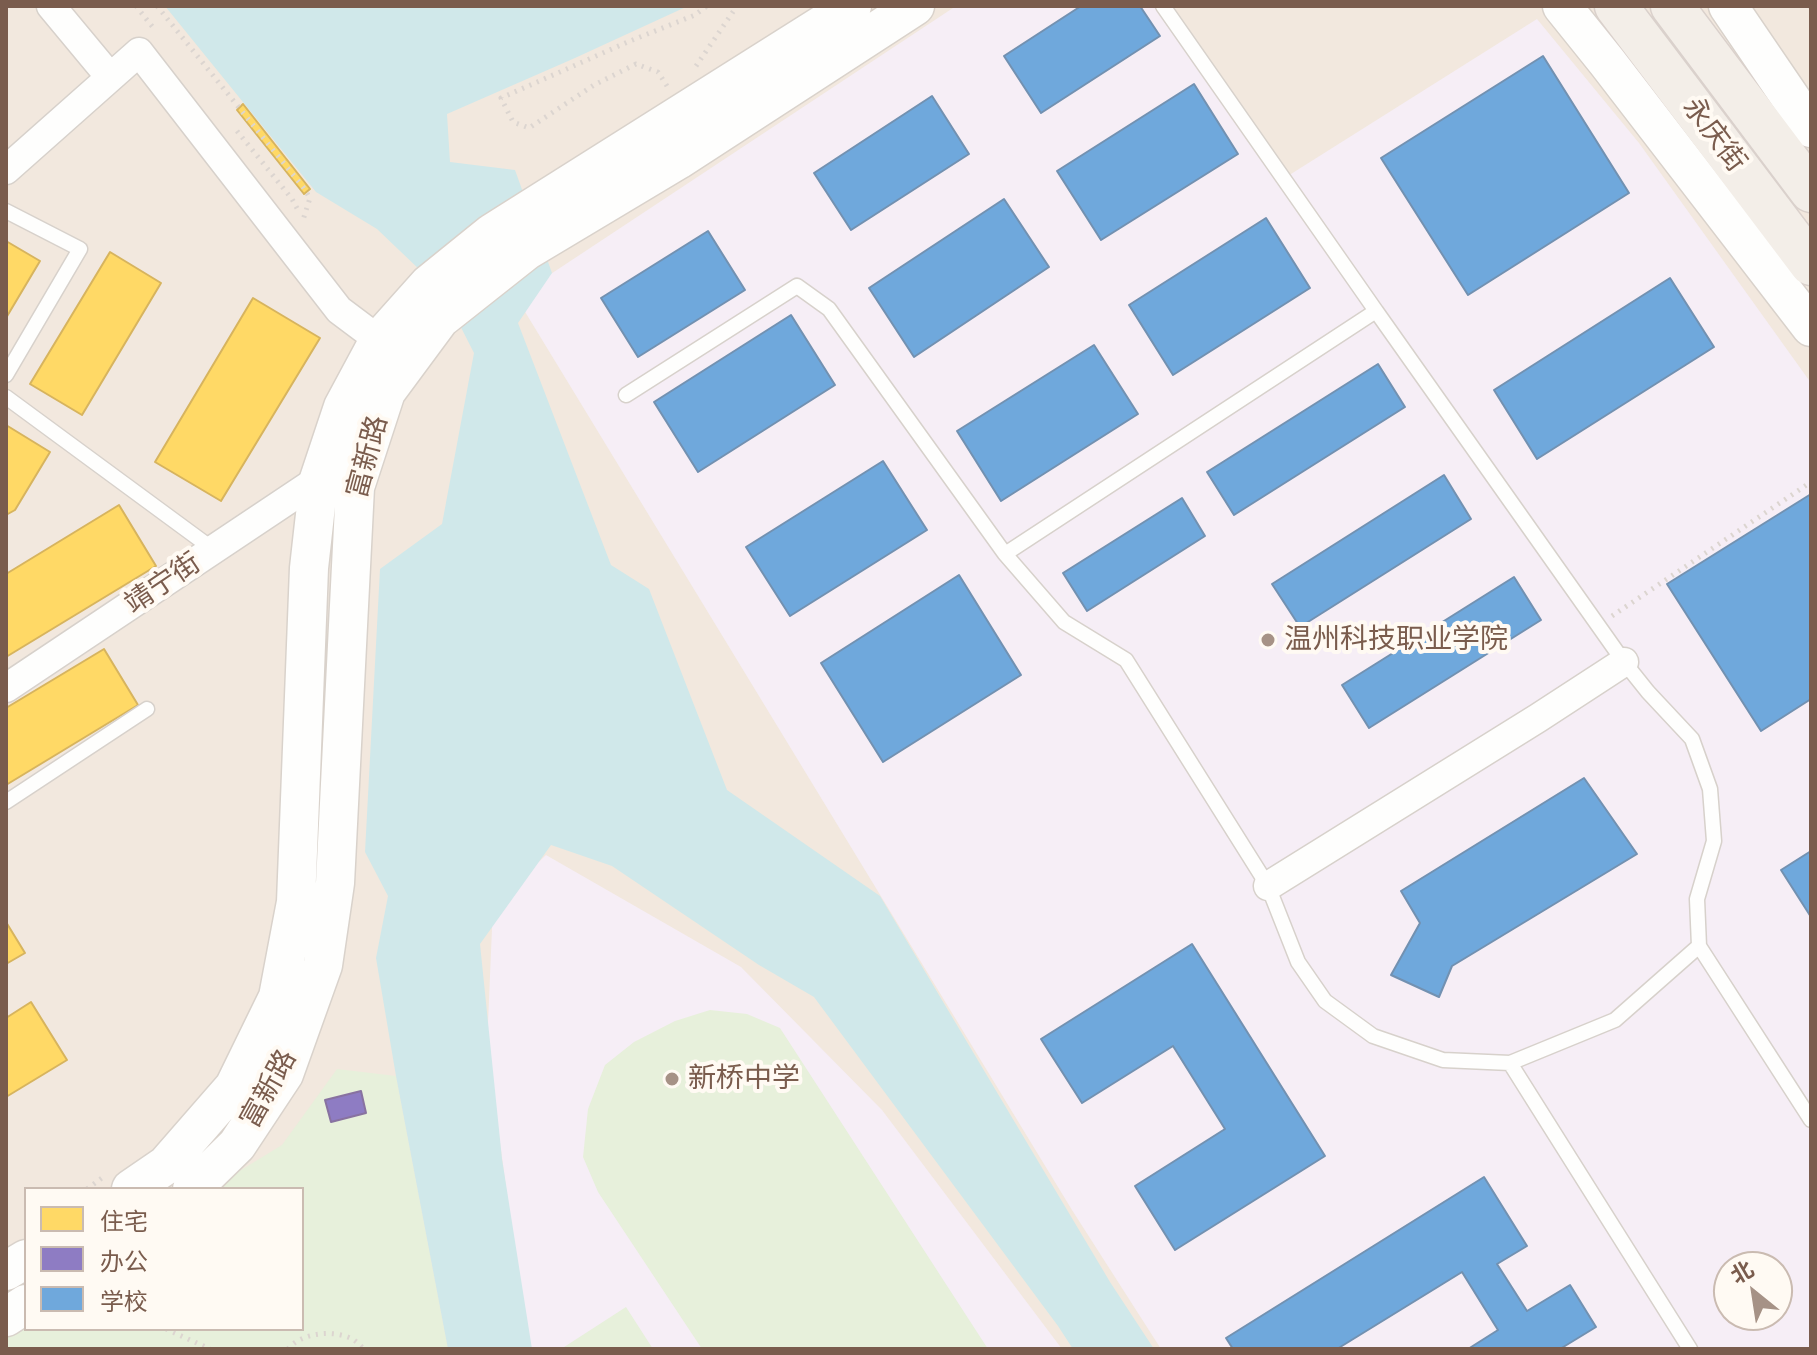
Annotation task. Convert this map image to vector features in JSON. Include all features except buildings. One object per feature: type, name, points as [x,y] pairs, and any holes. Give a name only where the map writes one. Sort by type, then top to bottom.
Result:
[{"type":"main road","name":"永庆街","points":[[1672,6],[1811,191]]},
{"type":"main road","name":"永庆街","points":[[1626,18],[1811,264]]},
{"type":"street","points":[[51,6],[110,77]]},
{"type":"street","name":"富新路","points":[[194,1187],[237,1145],[284,1074],[323,965],[335,883],[355,487],[386,392],[434,302],[492,233],[852,6]]},
{"type":"street","name":"富新路","points":[[134,1187],[166,1165],[234,1087],[278,997],[296,902],[309,568],[319,479],[343,407],[379,340],[434,302],[504,269],[526,251],[678,160],[915,6]]},
{"type":"street","points":[[1562,6],[1811,327]]},
{"type":"street","points":[[1728,6],[1811,128]]},
{"type":"street","points":[[6,170],[139,52],[339,310],[379,340]]},
{"type":"street","name":"靖宁街","points":[[6,688],[319,479]]},
{"type":"street","points":[[1268,886],[1624,662]]},
{"type":"street","points":[[6,1271],[24,1260]]},
{"type":"street","points":[[6,1317],[24,1305]]},
{"type":"lane","points":[[1163,6],[1624,662],[1692,739],[1710,789],[1714,841],[1697,899],[1699,946],[1811,1120]]},
{"type":"lane","points":[[6,211],[80,249],[6,375]]},
{"type":"lane","points":[[626,395],[797,286],[829,309],[1005,554],[1064,622],[1126,660],[1268,886],[1298,962],[1325,1001],[1373,1036],[1443,1060],[1510,1063],[1615,1020],[1699,946]]},
{"type":"lane","points":[[1005,554],[1376,311]]},
{"type":"lane","points":[[6,397],[214,550]]},
{"type":"lane","points":[[6,802],[147,709]]},
{"type":"lane","points":[[1510,1063],[1690,1349]]},
{"type":"path","points":[[157,6],[303,187],[310,198],[303,220]]},
{"type":"path","points":[[675,97],[658,72],[636,64],[594,85],[529,128],[513,122],[501,98],[695,15],[707,6]]},
{"type":"path","points":[[692,71],[737,6]]},
{"type":"path","points":[[1598,625],[1811,482]]},
{"type":"path","points":[[170,1331],[210,1349]]},
{"type":"path","points":[[288,1349],[294,1342],[323,1333],[352,1339],[364,1349]]},
{"type":"shaded area","points":[[6,6],[1811,6],[1811,1349],[6,1349]]},
{"type":"shaded area","name":"温州科技职业学院","points":[[956,6],[1172,6],[1283,179],[1537,19],[1639,143],[1811,383],[1811,1349],[1161,1349],[1072,1210],[516,297]]},
{"type":"shaded area","name":"新桥中学","points":[[546,855],[741,967],[882,1110],[1062,1349],[528,1349],[487,1047],[493,905]]},
{"type":"green space","points":[[710,1010],[747,1014],[780,1028],[988,1349],[702,1349],[598,1192],[583,1157],[588,1109],[605,1065],[634,1042],[675,1021]]},
{"type":"green space","points":[[337,1069],[396,1076],[448,1349],[6,1349],[6,1315],[24,1303],[24,1331],[304,1331],[304,1187],[213,1187],[282,1145]]},
{"type":"green space","points":[[626,1307],[653,1349],[561,1349]]},
{"type":"water","points":[[165,6],[688,6],[447,114],[450,162],[515,170],[552,273],[518,323],[611,565],[649,589],[727,790],[880,896],[1110,1282],[1154,1349],[1073,1349],[814,997],[759,965],[612,866],[551,845],[480,944],[502,1159],[532,1349],[448,1349],[376,958],[388,896],[365,852],[380,569],[442,524],[474,353],[443,292],[377,229],[316,192]]},
{"type":"place","name":"温州科技职业学院","points":[[1268,640]]},
{"type":"place","name":"新桥中学","points":[[672,1079]]}]
